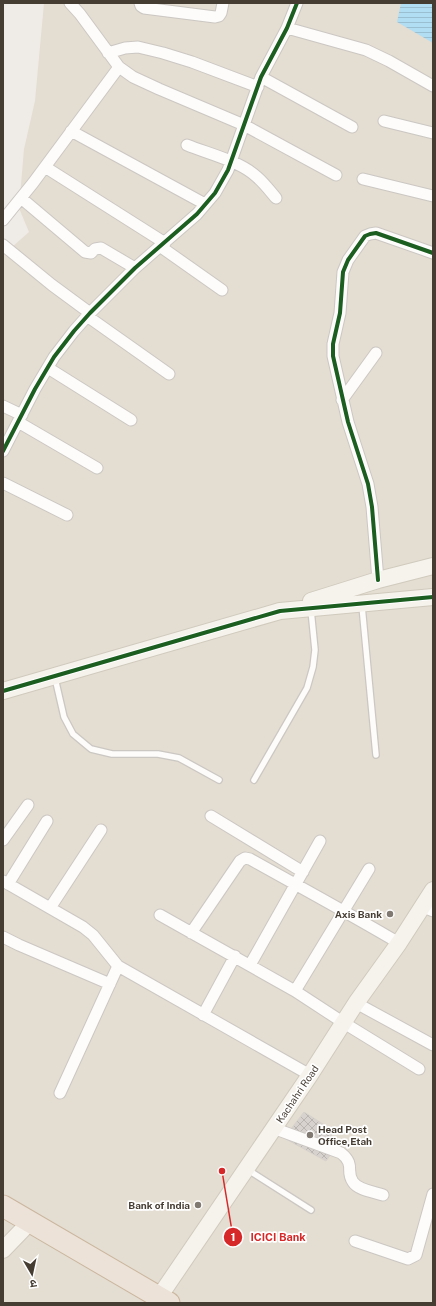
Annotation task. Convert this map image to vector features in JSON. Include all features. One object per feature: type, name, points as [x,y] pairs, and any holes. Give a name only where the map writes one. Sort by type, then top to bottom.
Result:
[{"type":"highway","points":[[3,1206],[26,1227],[157,1302]]},
{"type":"highway","points":[[3,1221],[26,1227]]},
{"type":"street","points":[[70,3],[119,67],[133,77],[244,124],[336,175]]},
{"type":"street","points":[[140,3],[144,8],[215,17],[219,16],[221,13],[223,3]]},
{"type":"street","points":[[3,451],[54,357],[89,314],[135,268],[197,214],[215,193],[232,162],[259,82],[287,28],[298,3]]},
{"type":"street","points":[[287,28],[366,50],[433,86]]},
{"type":"street","points":[[108,53],[125,48],[138,47],[259,82],[352,127]]},
{"type":"street","points":[[3,220],[45,167],[119,67]]},
{"type":"street","points":[[384,121],[433,133]]},
{"type":"street","points":[[71,131],[205,204]]},
{"type":"street","points":[[187,145],[232,162],[257,176],[276,198]]},
{"type":"street","points":[[45,167],[163,245],[222,290]]},
{"type":"street","points":[[363,179],[433,196]]},
{"type":"street","points":[[21,198],[85,252],[91,252],[95,249],[101,248],[135,268]]},
{"type":"street","points":[[378,580],[372,507],[368,484],[348,422],[333,356],[333,344],[340,313],[343,272],[348,260],[365,236],[370,234],[376,233],[433,253]]},
{"type":"street","points":[[3,245],[89,314],[169,374]]},
{"type":"street","points":[[342,400],[376,353]]},
{"type":"street","points":[[48,368],[131,420]]},
{"type":"street","points":[[3,406],[98,468]]},
{"type":"street","points":[[3,483],[67,514]]},
{"type":"street","points":[[3,691],[378,580],[433,566]]},
{"type":"street","points":[[280,610],[433,597]]},
{"type":"street","points":[[3,840],[28,805]]},
{"type":"street","points":[[211,816],[303,872]]},
{"type":"street","points":[[47,821],[5,882],[93,935],[118,966],[310,1075]]},
{"type":"street","points":[[50,908],[101,830]]},
{"type":"street","points":[[250,965],[320,841]]},
{"type":"street","points":[[191,933],[240,861],[245,858],[250,859],[343,910],[399,943]]},
{"type":"street","points":[[296,991],[343,910],[369,869]]},
{"type":"street","name":"Kachahri Road","points":[[157,1302],[310,1075],[356,1003],[431,900]]},
{"type":"street","points":[[160,915],[296,991],[344,1023],[419,1069]]},
{"type":"street","points":[[3,937],[110,984]]},
{"type":"street","points":[[203,1015],[235,956]]},
{"type":"street","points":[[60,1093],[118,966]]},
{"type":"street","points":[[356,1003],[433,1045]]},
{"type":"street","points":[[273,1128],[341,1154],[348,1159],[352,1182],[358,1187],[382,1195]]},
{"type":"street","points":[[355,1242],[408,1259],[412,1258],[416,1255],[433,1194]]},
{"type":"street","points":[[3,1250],[26,1227]]},
{"type":"lane","points":[[362,603],[376,755]]},
{"type":"lane","points":[[254,780],[307,688],[313,667],[315,650],[311,608]]},
{"type":"lane","points":[[54,676],[64,717],[73,734],[91,749],[112,754],[158,754],[179,758],[220,780]]},
{"type":"lane","points":[[246,1169],[311,1210]]},
{"type":"shaded area","points":[[44,3],[416,3],[433,43],[433,1303],[3,1303],[3,255],[29,232],[19,208],[24,149],[35,101]]},
{"type":"water","points":[[401,3],[433,3],[433,43],[397,22]]},
{"type":"building","name":"Head Post Office,Etah","points":[[304,1112],[334,1131],[330,1139],[338,1144],[326,1161],[284,1138]]},
{"type":"cycle path","points":[[3,451],[35,389],[54,357],[74,331],[135,268],[197,214],[215,193],[228,170],[261,77],[287,28],[297,3]]},
{"type":"cycle path","points":[[378,580],[372,507],[368,484],[348,422],[333,356],[333,344],[340,313],[343,272],[348,260],[365,236],[370,234],[376,233],[433,253]]},
{"type":"cycle path","points":[[3,691],[280,611],[433,597]]},
{"type":"place","name":"Axis Bank","points":[[390,914]]},
{"type":"place","name":"Head Post Office,Etah","points":[[310,1135]]},
{"type":"place","name":"ICICI Bank","points":[[222,1171]]},
{"type":"place","name":"Bank of India","points":[[198,1205]]}]
